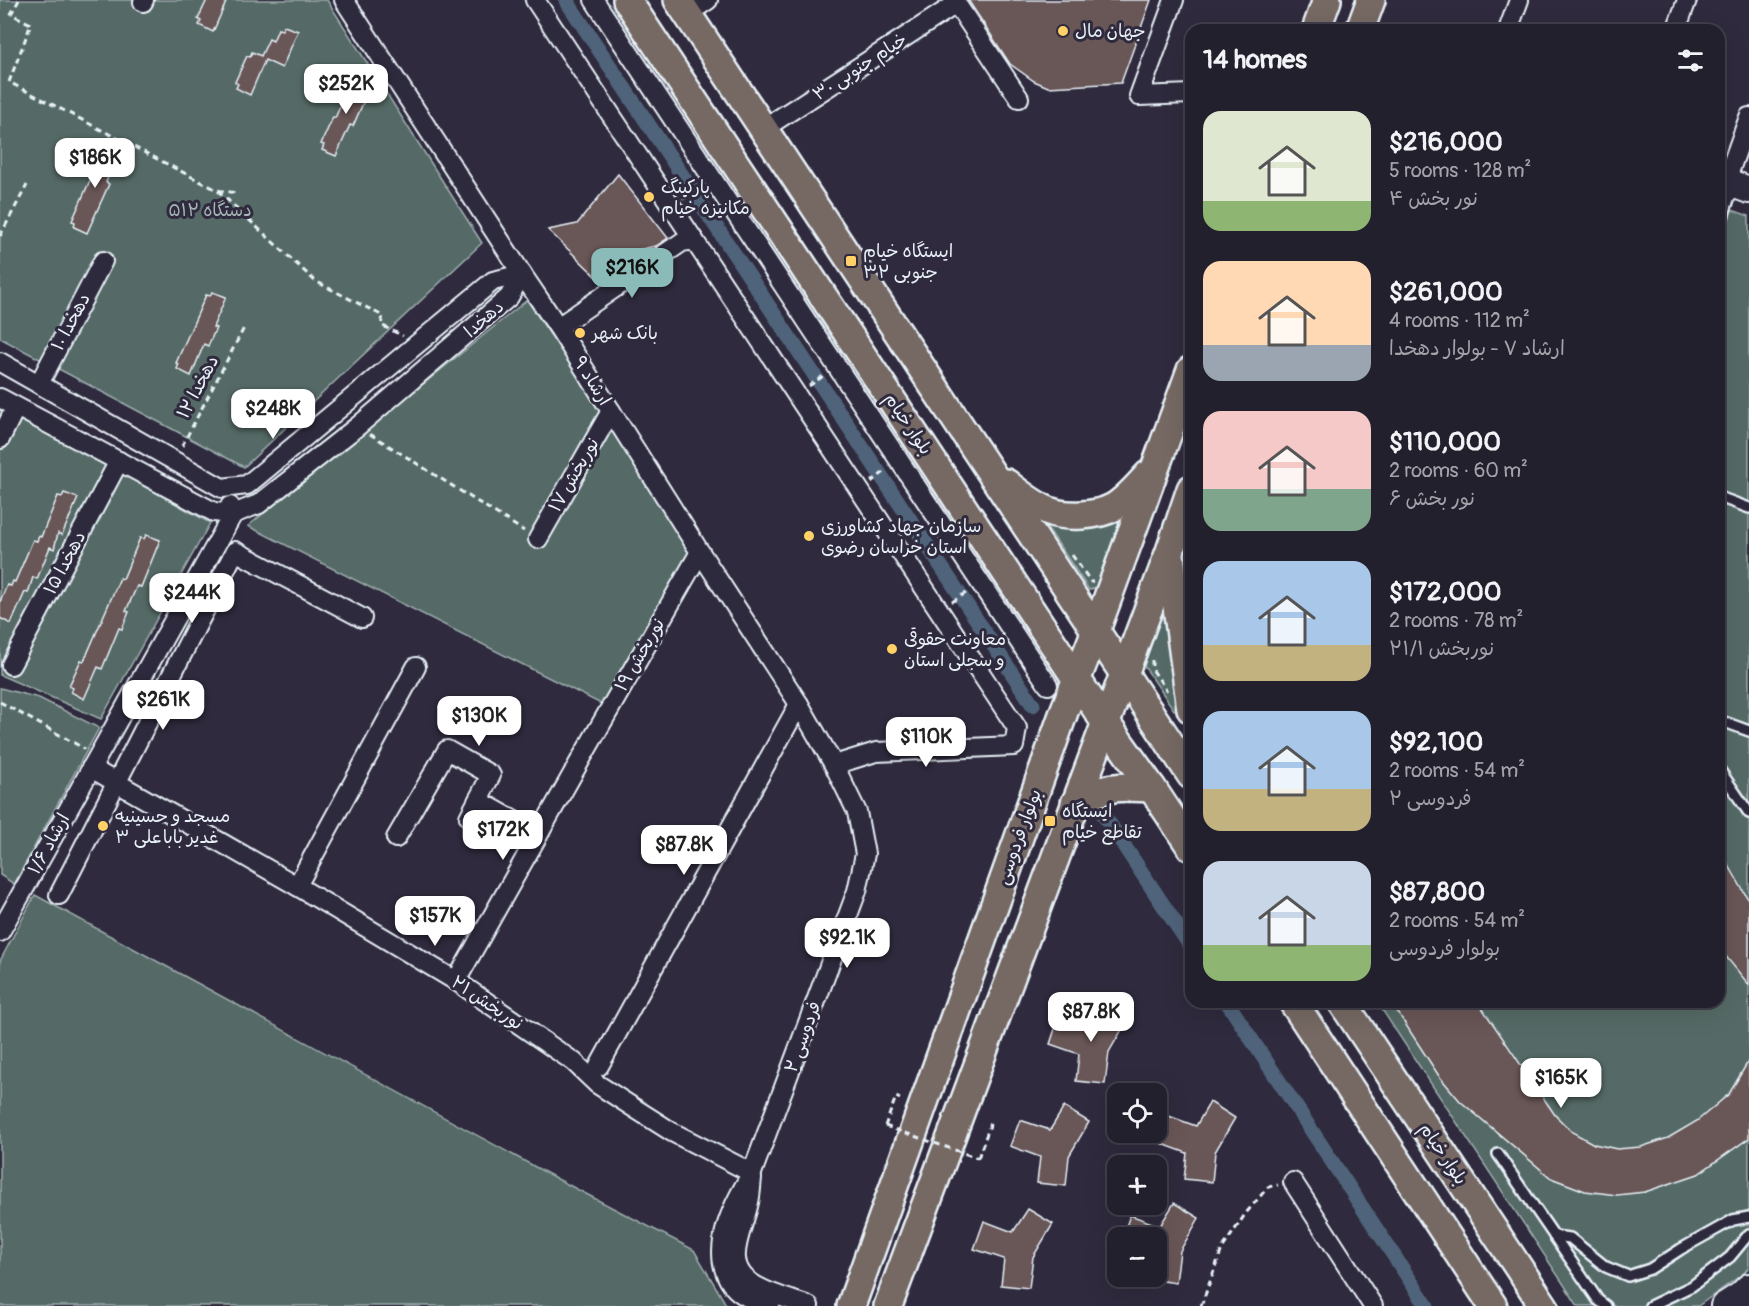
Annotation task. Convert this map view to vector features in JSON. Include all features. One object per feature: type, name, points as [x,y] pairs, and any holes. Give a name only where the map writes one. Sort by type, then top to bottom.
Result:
[{"type":"main road","name":"بلوار خیام","points":[[627,0],[1105,722],[1185,838]]},
{"type":"main road","points":[[1318,24],[1327,0]]},
{"type":"main road","points":[[1362,24],[1371,0]]},
{"type":"main road","points":[[691,5],[763,129],[1185,766]]},
{"type":"main road","name":"بولوار فردوسی","points":[[851,1306],[1077,678],[1185,386]]},
{"type":"main road","points":[[987,466],[1027,499],[1050,512],[1073,515],[1095,513],[1113,507],[1126,498],[1155,468]]},
{"type":"main road","points":[[888,1306],[1185,507]]},
{"type":"main road","points":[[1170,551],[1185,664]]},
{"type":"main road","points":[[1075,803],[1109,788],[1128,786],[1152,788]]},
{"type":"main road","points":[[1297,1008],[1493,1306]]},
{"type":"main road","name":"بلوار خیام","points":[[1346,1008],[1544,1306]]},
{"type":"street","name":"ارشاد ۹","points":[[344,0],[558,327],[799,704],[834,765]]},
{"type":"street","points":[[535,0],[1017,728],[1014,746],[876,752],[834,765]]},
{"type":"street","points":[[594,0],[1048,685]]},
{"type":"street","points":[[1174,0],[1139,96],[1185,94]]},
{"type":"street","points":[[1510,24],[1519,0]]},
{"type":"street","points":[[1678,24],[1687,0]]},
{"type":"street","points":[[955,2],[1018,98]]},
{"type":"street","name":"خیام جنوبی ۳۰","points":[[763,129],[955,2]]},
{"type":"street","points":[[1732,184],[1749,117]]},
{"type":"street","points":[[558,327],[682,242],[694,240]]},
{"type":"street","name":"دهخدا ۱۰","points":[[39,384],[103,261]]},
{"type":"street","name":"دهخدا","points":[[222,489],[247,485],[494,282],[522,274]]},
{"type":"street","name":"دهخدا","points":[[233,514],[259,504],[358,426],[509,297],[522,274]]},
{"type":"street","points":[[0,362],[222,489],[233,514],[214,512],[0,398]]},
{"type":"street","points":[[0,439],[16,407]]},
{"type":"street","name":"نوربخش ۱۷","points":[[531,535],[611,411]]},
{"type":"street","name":"دهخدا ۱۵","points":[[11,665],[119,461]]},
{"type":"street","name":"ارشاد ۱/۶","points":[[0,932],[233,514]]},
{"type":"street","points":[[59,895],[235,551],[362,618]]},
{"type":"street","name":"نوربخش ۱۹","points":[[456,981],[700,552]]},
{"type":"street","points":[[297,886],[417,667]]},
{"type":"street","points":[[599,1066],[799,704]]},
{"type":"street","points":[[396,838],[447,750],[491,775],[469,817]]},
{"type":"street","name":"نوربخش ۲۱","points":[[94,762],[117,782],[456,981],[574,1062],[597,1084],[672,1132],[752,1173]]},
{"type":"street","name":"فردوسی ۲","points":[[770,1306],[751,1299],[734,1287],[724,1270],[721,1247],[736,1200],[752,1173],[857,891],[865,854],[857,812],[834,765]]},
{"type":"street","points":[[478,800],[538,834]]},
{"type":"street","name":"فردوسی ۲","points":[[752,1173],[749,1202],[735,1248],[737,1265],[744,1278],[757,1287],[809,1306]]},
{"type":"street","points":[[1293,1182],[1372,1306]]},
{"type":"street","points":[[1724,1306],[1742,1295],[1749,1287]]},
{"type":"lane","points":[[1725,208],[1732,184]]},
{"type":"lane","points":[[1725,499],[1749,508]]},
{"type":"lane","points":[[1725,722],[1749,731]]},
{"type":"lane","points":[[1725,778],[1749,813]]},
{"type":"lane","points":[[1498,1154],[1598,1300],[1606,1306]]},
{"type":"lane","points":[[1554,1236],[1570,1238],[1606,1267],[1628,1276],[1650,1269],[1733,1220],[1749,1217]]},
{"type":"lane","points":[[1650,1306],[1692,1286],[1730,1257],[1749,1234]]},
{"type":"path","points":[[19,0],[11,14],[31,24],[9,82],[217,190],[315,281],[383,316],[381,325],[417,344]]},
{"type":"path","points":[[672,206],[713,179]]},
{"type":"path","points":[[0,236],[27,185]]},
{"type":"path","points":[[217,190],[236,193]]},
{"type":"path","name":"دهخدا ۱۲","points":[[174,461],[245,326]]},
{"type":"path","points":[[796,394],[837,367]]},
{"type":"path","points":[[358,426],[531,535]]},
{"type":"path","points":[[859,489],[900,462]]},
{"type":"path","points":[[939,610],[980,584]]},
{"type":"path","points":[[0,702],[94,762]]},
{"type":"path","points":[[900,1099],[896,1097],[885,1126],[978,1158],[990,1125],[987,1124]]},
{"type":"path","points":[[1201,1306],[1222,1249],[1246,1213],[1268,1187],[1293,1182]]},
{"type":"green space","name":"۵۱۲ دستگاه","points":[[0,0],[327,0],[482,243],[244,467],[0,338]]},
{"type":"green space","points":[[1725,207],[1749,216],[1749,1267],[1698,1306],[1578,1306],[1381,1008],[1725,1008]]},
{"type":"green space","points":[[527,300],[695,550],[607,707],[248,526]]},
{"type":"green space","points":[[0,405],[210,523],[101,719],[0,675]]},
{"type":"green space","points":[[1131,508],[1102,585],[1089,590],[1043,521]]},
{"type":"green space","points":[[1166,612],[1180,707],[1174,710],[1144,666],[1162,614]]},
{"type":"green space","points":[[0,688],[39,698],[99,728],[14,884],[0,875]]},
{"type":"green space","points":[[35,895],[563,1182],[694,1250],[727,1306],[0,1306],[0,961]]},
{"type":"building","points":[[207,0],[227,0],[213,32],[199,25],[201,21],[198,19]]},
{"type":"building","name":"جهان مال","points":[[968,0],[1151,0],[1121,83],[1048,87],[1034,81],[1010,64]]},
{"type":"building","points":[[284,26],[298,31],[282,68],[265,60],[250,95],[236,88],[238,84],[235,82],[247,56],[250,57],[252,52],[261,56],[269,39],[273,41],[278,29],[282,30]]},
{"type":"building","points":[[359,75],[373,80],[353,126],[350,125],[336,156],[322,150],[324,145],[321,144],[353,78],[357,79]]},
{"type":"building","points":[[106,147],[119,153],[106,182],[109,184],[87,233],[74,227],[75,222],[72,221],[91,178],[88,177],[94,162],[100,150],[104,152]]},
{"type":"building","points":[[618,174],[668,238],[656,246],[619,254],[601,281],[548,230],[577,224]]},
{"type":"building","points":[[212,292],[226,297],[213,327],[216,328],[208,346],[204,344],[191,376],[177,369],[179,364],[176,363],[206,295],[210,296]]},
{"type":"building","points":[[64,493],[78,498],[62,535],[58,533],[54,549],[50,547],[37,579],[33,577],[28,593],[25,592],[11,624],[0,618],[0,602],[7,585],[11,586],[13,581],[15,582],[33,540],[37,541],[39,536],[41,537],[58,496],[62,497]]},
{"type":"building","points":[[146,535],[160,540],[141,587],[137,586],[126,611],[129,612],[122,629],[119,628],[102,669],[98,667],[84,699],[71,692],[73,688],[69,686],[81,660],[84,661],[140,538],[144,539]]},
{"type":"building","points":[[1725,859],[1749,901],[1749,985],[1725,955]]},
{"type":"building","points":[[1103,1004],[1128,1019],[1109,1052],[1105,1084],[1076,1081],[1079,1054],[1050,1044],[1059,1017],[1089,1027]]},
{"type":"building","points":[[1395,1008],[1482,1008],[1555,1115],[1572,1132],[1594,1144],[1617,1149],[1641,1147],[1668,1138],[1697,1121],[1729,1094],[1749,1060],[1749,1138],[1698,1174],[1645,1192],[1617,1195],[1585,1191],[1551,1178],[1460,1101],[1439,1076]]},
{"type":"building","points":[[1210,1102],[1235,1118],[1215,1152],[1212,1182],[1184,1179],[1187,1153],[1160,1143],[1167,1143],[1167,1115],[1196,1126]]},
{"type":"building","points":[[1064,1107],[1089,1122],[1069,1156],[1066,1186],[1037,1183],[1040,1157],[1010,1146],[1020,1120],[1050,1130]]},
{"type":"building","points":[[1174,1203],[1199,1218],[1180,1251],[1176,1283],[1167,1282],[1167,1227],[1126,1227],[1130,1215],[1160,1226]]},
{"type":"building","points":[[1028,1209],[1053,1224],[1033,1257],[1029,1288],[1001,1285],[1004,1259],[974,1249],[984,1221],[1013,1232]]},
{"type":"waterway","points":[[566,0],[1033,705]]},
{"type":"waterway","points":[[1103,814],[1185,938]]},
{"type":"waterway","points":[[1231,1008],[1427,1306]]},
{"type":"place","name":"جهان مال","points":[[1063,31]]},
{"type":"place","name":"پارکینگ مکانیزه خیام","points":[[649,197]]},
{"type":"place","name":"ایستگاه خیام جنوبی ۳۲","points":[[851,261]]},
{"type":"place","name":"بانک شهر","points":[[580,333]]},
{"type":"place","name":"سازمان جهاد کشاورزی استان خراسان رضوی","points":[[809,536]]},
{"type":"place","name":"معاونت حقوقی و سجلی استان","points":[[892,649]]},
{"type":"place","name":"ایستگاه تقاطع خیام","points":[[1050,821]]},
{"type":"place","name":"مسجد و حسینیه غدیر باباعلی ۳","points":[[103,826]]}]
